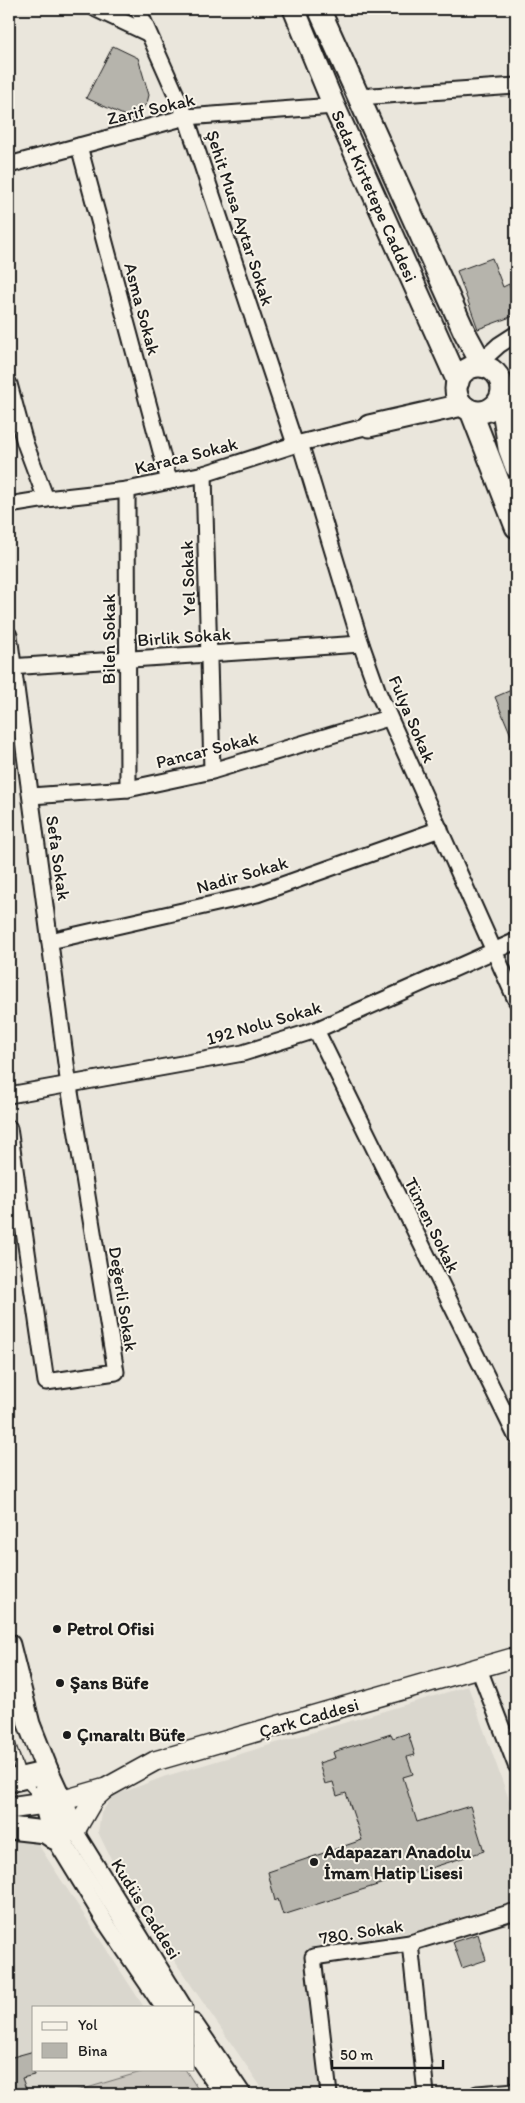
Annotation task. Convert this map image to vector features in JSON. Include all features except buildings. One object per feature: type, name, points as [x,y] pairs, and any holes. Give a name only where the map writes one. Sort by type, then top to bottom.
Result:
[{"type":"main road","name":"Sedat Kirtetepe Caddesi","points":[[294,9],[334,106],[462,397],[516,527]]},
{"type":"main road","name":"Sedat Kirtetepe Caddesi","points":[[320,9],[358,98],[480,365]]},
{"type":"main road","points":[[462,397],[463,373],[480,365],[498,376],[502,388],[509,448],[516,467]]},
{"type":"main road","points":[[369,426],[462,397],[486,411],[503,403]]},
{"type":"main road","points":[[9,1645],[29,1724],[48,1772],[53,1802],[54,1838]]},
{"type":"main road","points":[[15,1780],[48,1772]]},
{"type":"main road","points":[[9,1808],[53,1802]]},
{"type":"main road","points":[[53,1802],[75,1831]]},
{"type":"main road","points":[[9,1828],[45,1832],[54,1838]]},
{"type":"street","points":[[96,9],[148,33]]},
{"type":"street","name":"Şehit Musa Aytar Sokak","points":[[138,9],[186,117],[297,443]]},
{"type":"street","points":[[358,98],[516,86]]},
{"type":"street","name":"Zarif Sokak","points":[[9,165],[186,117],[334,106]]},
{"type":"street","name":"Asma Sokak","points":[[79,146],[169,481]]},
{"type":"street","points":[[480,365],[499,345],[516,334]]},
{"type":"street","points":[[9,384],[25,443],[46,499]]},
{"type":"street","name":"Karaca Sokak","points":[[9,506],[46,499],[127,490],[204,474],[297,443],[369,426]]},
{"type":"street","name":"Fulya Sokak","points":[[297,443],[361,644],[388,718],[516,1000]]},
{"type":"street","name":"Yel Sokak","points":[[204,474],[212,771]]},
{"type":"street","name":"Bilen Sokak","points":[[127,490],[128,789]]},
{"type":"street","name":"Sefa Sokak","points":[[9,635],[11,666],[31,796],[69,1086]]},
{"type":"street","name":"Birlik Sokak","points":[[11,666],[361,644]]},
{"type":"street","name":"Pancar Sokak","points":[[31,796],[128,789],[212,771],[388,718]]},
{"type":"street","name":"Nadir Sokak","points":[[50,941],[257,894],[440,829]]},
{"type":"street","name":"192 Nolu Sokak","points":[[9,1095],[69,1086],[243,1053],[316,1030],[516,941]]},
{"type":"street","name":"Tümen Sokak","points":[[316,1030],[516,1436]]},
{"type":"street","name":"Değerli Sokak","points":[[9,1128],[46,1382],[116,1372],[69,1086]]},
{"type":"street","name":"Çark Caddesi","points":[[106,1788],[155,1761],[516,1657]]},
{"type":"street","points":[[479,1669],[516,1765]]},
{"type":"street","points":[[53,1802],[106,1788]]},
{"type":"street","points":[[75,1831],[94,1800],[106,1788]]},
{"type":"street","name":"Kudüs Caddesi","points":[[75,1831],[183,2006]]},
{"type":"street","points":[[54,1838],[106,1923],[162,2006]]},
{"type":"street","name":"780. Sokak","points":[[329,2094],[314,1957],[410,1943],[516,1912]]},
{"type":"street","points":[[410,1943],[426,2094]]},
{"type":"street","points":[[195,2023],[243,2094]]},
{"type":"street","points":[[195,2054],[222,2094]]},
{"type":"street","points":[[478,2094],[516,2091]]},
{"type":"lane","points":[[9,1739],[15,1780],[53,1802],[78,1860],[172,2006]]},
{"type":"lane","points":[[195,2040],[232,2094]]},
{"type":"shaded area","name":"Adapazarı Anadolu İmam Hatip Lisesi","points":[[468,1686],[516,1819],[516,1900],[417,1931],[307,1950],[325,2090],[297,2094],[266,2094],[127,1892],[98,1832],[101,1813],[113,1796],[166,1776]]},
{"type":"shaded area","points":[[32,1835],[143,2006],[32,2006],[32,2070],[148,2070],[67,2094],[9,2094],[9,1842]]},
{"type":"shaded area","points":[[148,2070],[186,2070],[201,2094],[67,2094]]},
{"type":"place","name":"Petrol Ofisi","points":[[57,1629]]},
{"type":"place","name":"Şans Büfe","points":[[60,1683]]},
{"type":"place","name":"Çınaraltı Büfe","points":[[67,1735]]},
{"type":"place","name":"Adapazarı Anadolu İmam Hatip Lisesi","points":[[314,1862]]}]
